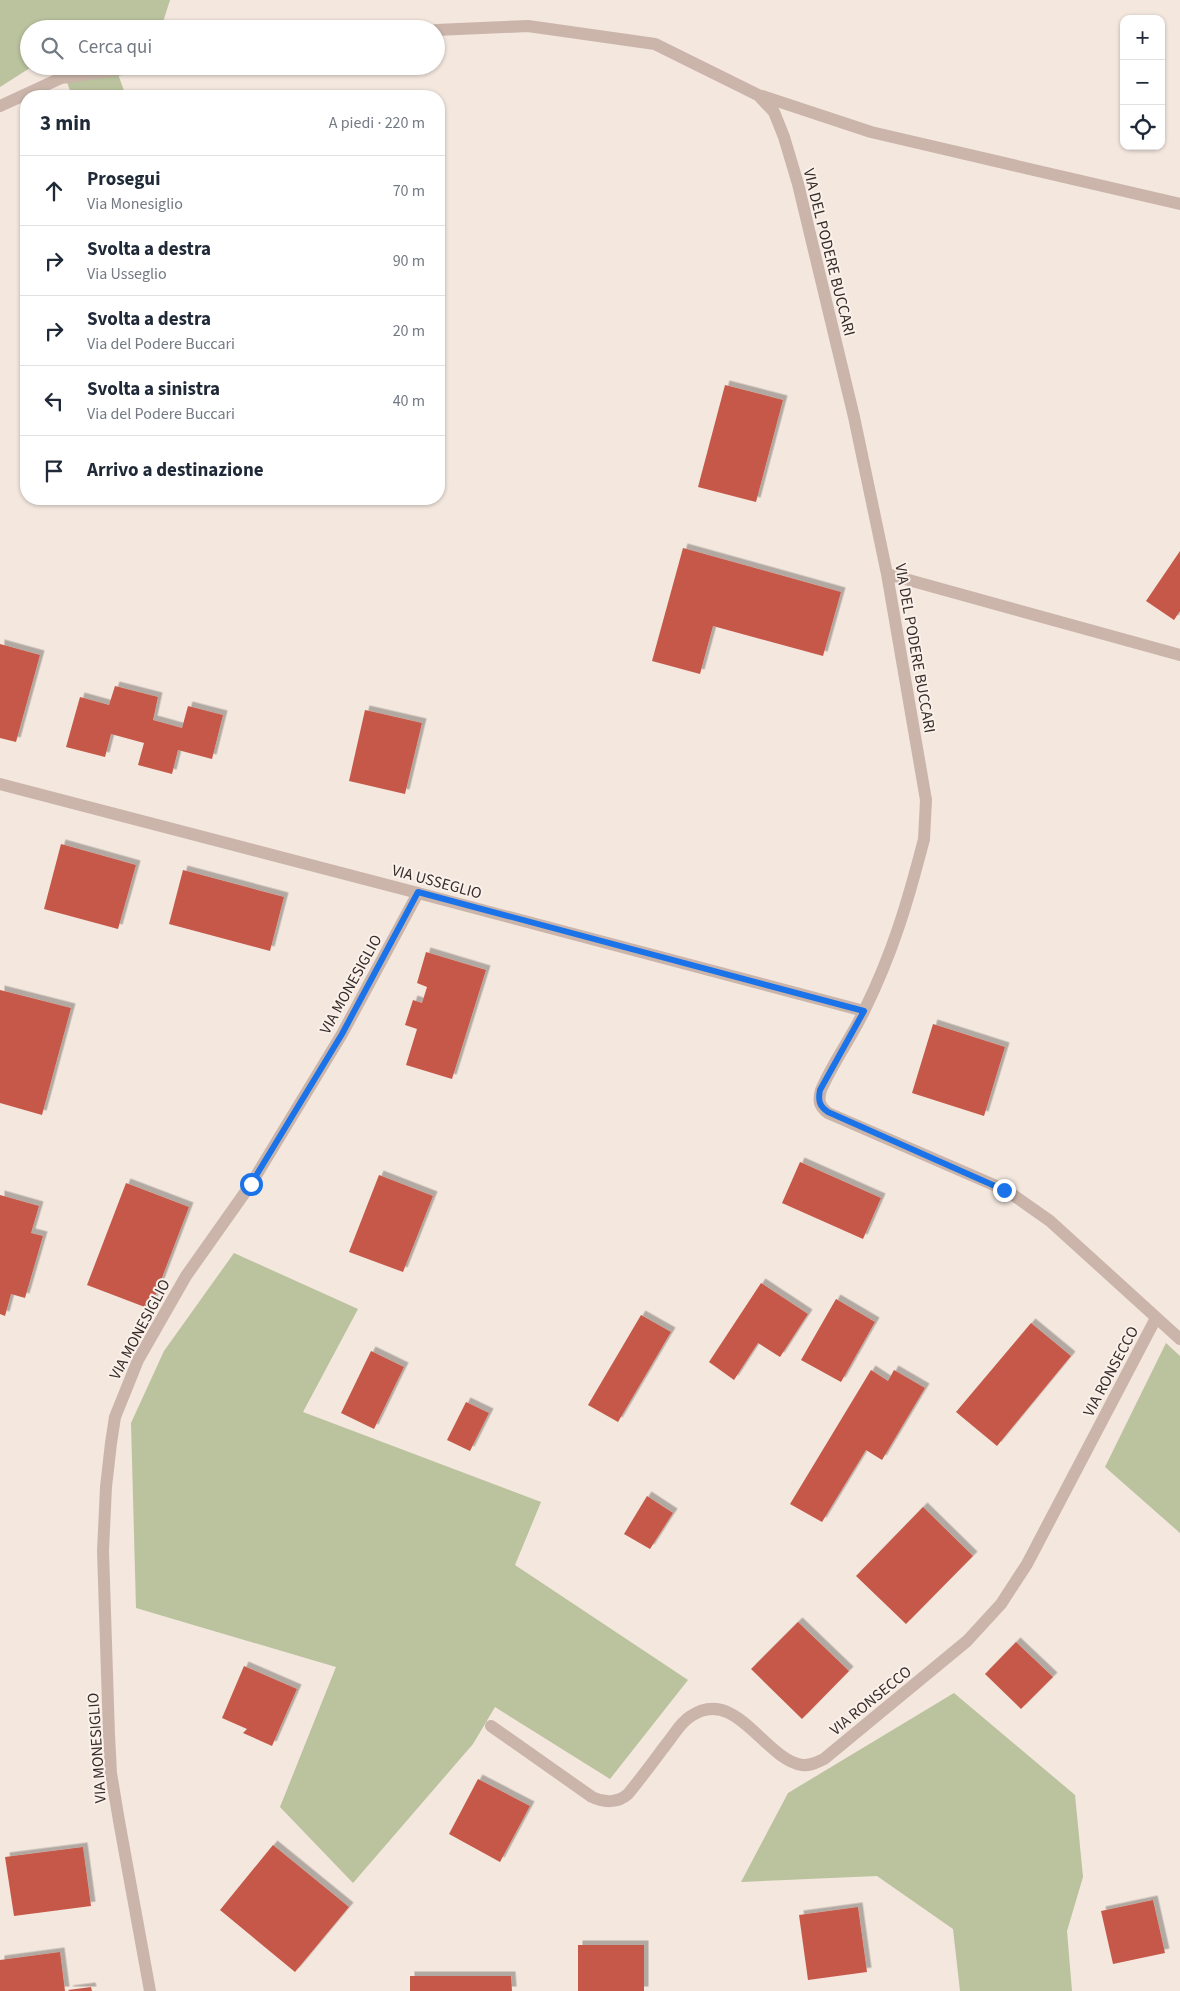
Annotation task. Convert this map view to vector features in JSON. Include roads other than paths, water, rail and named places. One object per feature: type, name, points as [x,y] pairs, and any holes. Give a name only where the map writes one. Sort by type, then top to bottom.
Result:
[{"type":"street","name":"VIA DEL PODERE BUCCARI","points":[[445,30],[528,26],[654,44],[758,95],[774,112],[784,137],[798,184],[854,416],[887,574],[926,800],[924,839],[907,905],[898,931],[864,1011],[820,1090],[819,1102],[821,1107],[828,1112],[1013,1195],[1067,1236],[1180,1339]]},
{"type":"street","points":[[35,90],[61,78],[82,75]]},
{"type":"street","points":[[758,95],[879,134],[1180,204]]},
{"type":"street","points":[[0,106],[20,97]]},
{"type":"street","points":[[887,574],[1180,655]]},
{"type":"street","name":"VIA USSEGLIO","points":[[0,784],[418,892],[864,1011]]},
{"type":"street","name":"VIA MONESIGLIO","points":[[150,1991],[119,1821],[109,1735],[103,1551],[110,1443],[115,1417],[138,1360],[186,1276],[251,1184],[342,1034],[418,892]]},
{"type":"street","name":"VIA RONSECCO","points":[[491,1726],[592,1797],[606,1801],[616,1800],[628,1794],[686,1720],[695,1713],[708,1709],[723,1710],[736,1717],[785,1757],[796,1762],[811,1764],[824,1758],[967,1641],[1001,1604],[1027,1564],[1156,1318]]}]
